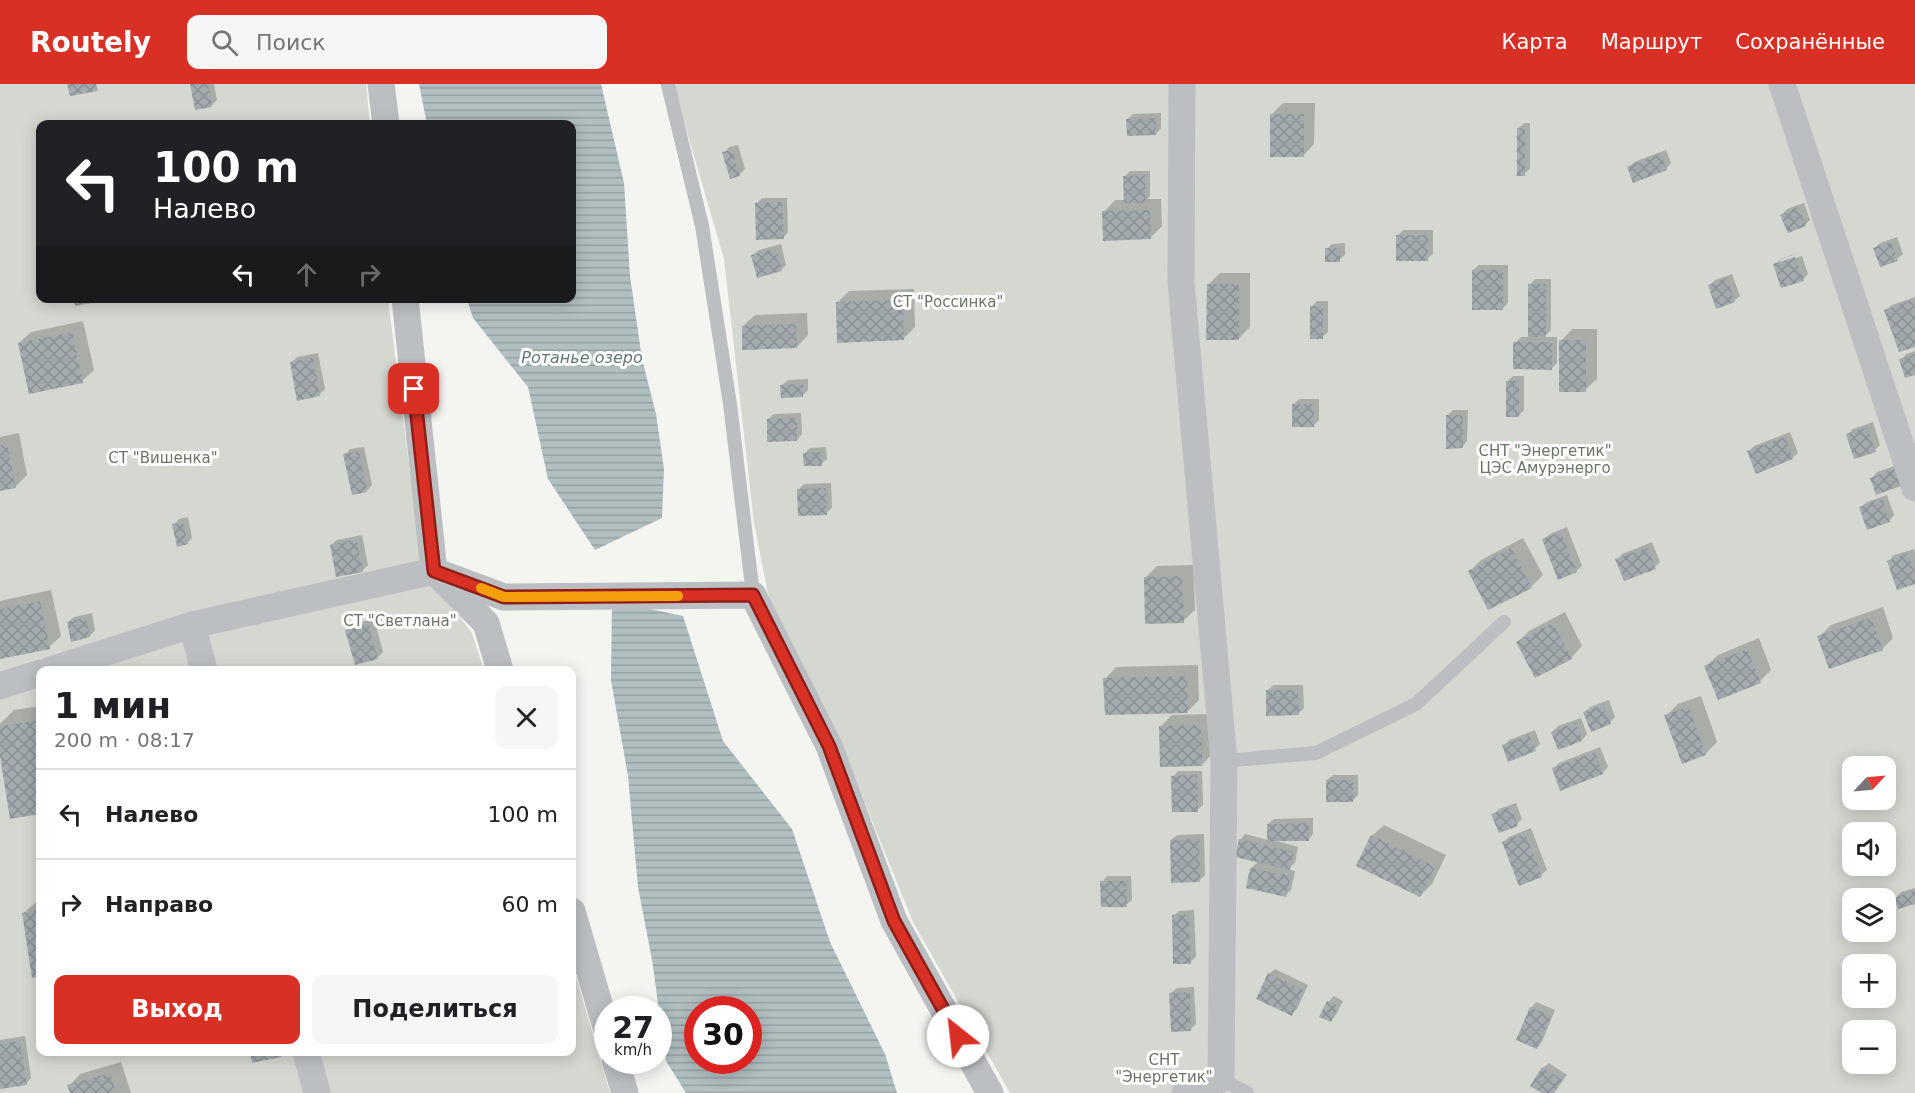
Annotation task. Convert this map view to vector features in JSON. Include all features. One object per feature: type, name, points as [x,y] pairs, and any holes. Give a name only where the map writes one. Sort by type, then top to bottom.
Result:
[{"type":"street","points":[[381,84],[386,120]]},
{"type":"street","points":[[1182,84],[1181,283],[1224,761],[1221,1079],[1185,1093]]},
{"type":"street","points":[[1782,84],[1915,488]]},
{"type":"street","points":[[406,303],[434,571],[486,623],[499,666]]},
{"type":"street","points":[[63,666],[192,626],[434,571],[504,597],[753,595],[829,746],[894,921],[990,1093]]},
{"type":"street","points":[[192,626],[203,666]]},
{"type":"street","points":[[0,686],[36,675]]},
{"type":"street","points":[[576,925],[597,996]]},
{"type":"street","points":[[307,1056],[317,1093]]},
{"type":"street","points":[[619,1074],[625,1093]]},
{"type":"lane","points":[[668,86],[702,226],[730,404],[753,595]]},
{"type":"lane","points":[[1224,761],[1316,753],[1416,704],[1504,622]]},
{"type":"lane","points":[[1221,1079],[1247,1093]]},
{"type":"green space","name":"СТ \"Вишенка\"","points":[[0,84],[366,84],[370,120],[36,120],[36,303],[389,303],[422,568],[472,633],[483,666],[36,666],[36,1056],[576,1056],[576,977],[594,1038],[594,1074],[604,1074],[610,1093],[0,1093]]},
{"type":"green space","name":"СНТ \"Энергетик\" ЦЭС Амурэнерго","points":[[673,84],[1915,84],[1915,1093],[1010,1093],[913,922],[845,754],[771,609],[754,523],[724,259]]},
{"type":"water","name":"Ротанье озеро","points":[[419,84],[601,84],[624,183],[630,276],[642,359],[656,414],[664,469],[662,518],[595,550],[548,479],[528,387],[473,318],[468,303],[576,303],[576,120],[426,120]]},
{"type":"water","points":[[612,601],[683,616],[723,741],[792,829],[830,942],[885,1054],[897,1093],[686,1093],[672,1071],[672,996],[657,996],[638,887],[628,776],[611,680]]},
{"type":"building","points":[[67,84],[96,84],[98,91],[70,96]]},
{"type":"building","points":[[190,84],[208,84],[212,107],[195,110]]},
{"type":"building","points":[[1270,114],[1304,114],[1304,157],[1270,157]]},
{"type":"building","points":[[1156,118],[1156,135],[1127,136],[1126,119]]},
{"type":"building","points":[[1517,128],[1525,128],[1525,176],[1517,176]]},
{"type":"building","points":[[732,150],[740,176],[730,179],[722,152]]},
{"type":"building","points":[[1660,154],[1667,170],[1633,183],[1627,167]]},
{"type":"building","points":[[1145,175],[1146,203],[1124,203],[1123,176]]},
{"type":"building","points":[[782,202],[784,239],[756,240],[755,203]]},
{"type":"building","points":[[1798,207],[1806,226],[1788,233],[1780,215]]},
{"type":"building","points":[[1150,210],[1151,239],[1103,241],[1102,211]]},
{"type":"building","points":[[1396,235],[1428,235],[1428,261],[1396,261]]},
{"type":"building","points":[[1891,242],[1898,261],[1880,267],[1873,248]]},
{"type":"building","points":[[1325,248],[1340,248],[1340,262],[1325,262]]},
{"type":"building","points":[[776,249],[782,271],[757,278],[751,255]]},
{"type":"building","points":[[1795,257],[1804,281],[1781,288],[1773,264]]},
{"type":"building","points":[[1472,270],[1503,270],[1503,310],[1472,310]]},
{"type":"building","points":[[1727,278],[1735,302],[1716,309],[1708,285]]},
{"type":"building","points":[[1207,284],[1239,284],[1239,340],[1206,340]]},
{"type":"building","points":[[1528,284],[1546,284],[1546,337],[1528,337]]},
{"type":"building","points":[[903,300],[904,340],[837,343],[836,302]]},
{"type":"building","points":[[1912,300],[1915,309],[1915,347],[1899,352],[1884,310]]},
{"type":"building","points":[[75,303],[90,303],[75,306]]},
{"type":"building","points":[[1310,306],[1323,306],[1323,339],[1310,339]]},
{"type":"building","points":[[796,324],[797,348],[742,350],[742,326]]},
{"type":"building","points":[[72,332],[83,383],[29,394],[18,343]]},
{"type":"building","points":[[1559,340],[1586,340],[1586,392],[1559,392]]},
{"type":"building","points":[[1513,342],[1552,342],[1552,370],[1513,369]]},
{"type":"building","points":[[1915,354],[1915,375],[1905,378],[1899,359]]},
{"type":"building","points":[[313,358],[320,396],[297,401],[290,362]]},
{"type":"building","points":[[1506,381],[1519,381],[1519,417],[1506,417]]},
{"type":"building","points":[[803,384],[803,397],[781,398],[780,385]]},
{"type":"building","points":[[1292,404],[1314,404],[1314,427],[1292,427]]},
{"type":"building","points":[[1446,415],[1463,415],[1463,448],[1446,449]]},
{"type":"building","points":[[797,418],[797,441],[767,442],[767,419]]},
{"type":"building","points":[[1867,427],[1876,452],[1854,459],[1846,434]]},
{"type":"building","points":[[1785,437],[1793,459],[1756,474],[1747,451]]},
{"type":"building","points":[[7,444],[16,488],[0,491],[0,446]]},
{"type":"building","points":[[359,451],[367,492],[352,495],[343,454]]},
{"type":"building","points":[[821,452],[822,466],[804,466],[803,453]]},
{"type":"building","points":[[1895,468],[1901,486],[1876,495],[1870,478]]},
{"type":"building","points":[[826,488],[827,515],[798,516],[797,489]]},
{"type":"building","points":[[1882,499],[1890,522],[1867,530],[1859,507]]},
{"type":"building","points":[[183,522],[188,544],[177,547],[172,524]]},
{"type":"building","points":[[1561,532],[1577,572],[1558,580],[1542,539]]},
{"type":"building","points":[[356,539],[363,572],[336,577],[330,545]]},
{"type":"building","points":[[1647,547],[1656,569],[1624,581],[1615,559]]},
{"type":"building","points":[[1511,548],[1532,588],[1488,610],[1468,571]]},
{"type":"building","points":[[1908,553],[1915,573],[1915,584],[1897,590],[1887,561]]},
{"type":"building","points":[[1182,576],[1184,623],[1145,624],[1144,577]]},
{"type":"building","points":[[40,601],[50,649],[0,659],[0,609]]},
{"type":"building","points":[[86,617],[90,637],[71,642],[67,622]]},
{"type":"building","points":[[1871,618],[1883,650],[1829,669],[1817,636]]},
{"type":"building","points":[[368,623],[378,659],[355,665],[345,630]]},
{"type":"building","points":[[1553,623],[1572,659],[1535,678],[1516,642]]},
{"type":"building","points":[[1747,649],[1761,683],[1718,700],[1704,666]]},
{"type":"building","points":[[1187,676],[1188,713],[1105,715],[1103,678]]},
{"type":"building","points":[[1266,690],[1298,690],[1299,715],[1266,716]]},
{"type":"building","points":[[1603,705],[1611,724],[1591,732],[1583,712]]},
{"type":"building","points":[[1689,707],[1706,755],[1682,764],[1664,715]]},
{"type":"building","points":[[36,721],[36,815],[10,819],[0,756],[0,726]]},
{"type":"building","points":[[1575,722],[1582,741],[1558,750],[1551,732]]},
{"type":"building","points":[[1201,725],[1202,766],[1160,767],[1159,726]]},
{"type":"building","points":[[1529,735],[1536,751],[1508,762],[1502,745]]},
{"type":"building","points":[[1595,752],[1603,774],[1560,791],[1552,768]]},
{"type":"building","points":[[1197,775],[1198,812],[1172,812],[1171,776]]},
{"type":"building","points":[[1326,780],[1353,780],[1353,802],[1326,802]]},
{"type":"building","points":[[1511,807],[1518,826],[1499,833],[1491,814]]},
{"type":"building","points":[[1308,823],[1309,841],[1267,841],[1267,824]]},
{"type":"building","points":[[1525,833],[1542,877],[1519,886],[1502,842]]},
{"type":"building","points":[[1371,835],[1435,867],[1420,897],[1356,866]]},
{"type":"building","points":[[1199,839],[1200,882],[1171,883],[1170,840]]},
{"type":"building","points":[[1239,839],[1294,852],[1290,870],[1235,857]]},
{"type":"building","points":[[1250,868],[1291,876],[1286,897],[1246,888]]},
{"type":"building","points":[[1100,881],[1126,881],[1127,907],[1101,907]]},
{"type":"building","points":[[1915,890],[1915,904],[1898,909],[1896,897]]},
{"type":"building","points":[[36,911],[36,978],[32,978],[22,913]]},
{"type":"building","points":[[1172,915],[1189,915],[1191,964],[1173,964]]},
{"type":"building","points":[[1268,973],[1303,990],[1292,1016],[1256,999]]},
{"type":"building","points":[[1190,992],[1191,1031],[1171,1032],[1169,993]]},
{"type":"building","points":[[1327,1001],[1339,1006],[1331,1022],[1319,1017]]},
{"type":"building","points":[[1530,1007],[1551,1016],[1537,1049],[1516,1040]]},
{"type":"building","points":[[20,1041],[27,1085],[0,1089],[0,1044]]},
{"type":"building","points":[[251,1056],[281,1056],[281,1057],[252,1063]]},
{"type":"building","points":[[1542,1067],[1562,1080],[1554,1093],[1542,1093],[1530,1086]]},
{"type":"building","points":[[110,1073],[116,1093],[70,1093],[67,1085]]},
{"type":"slow traffic","points":[[481,588],[504,597],[678,596]]},
{"type":"route","points":[[414,389],[434,571],[504,597],[753,595],[829,746],[894,921],[958,1036]]},
{"type":"park label","name":"СТ \"Россинка\"","points":[[948,302]]},
{"type":"park label","name":"СТ \"Светлана\"","points":[[400,621]]},
{"type":"park label","name":"СНТ \"Энергетик\"","points":[[1164,1068]]}]
